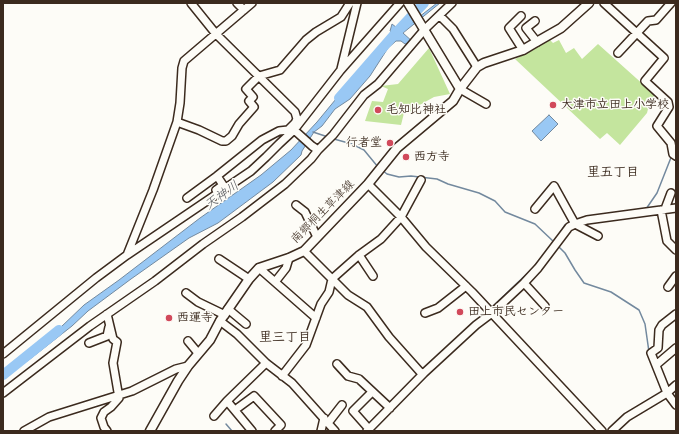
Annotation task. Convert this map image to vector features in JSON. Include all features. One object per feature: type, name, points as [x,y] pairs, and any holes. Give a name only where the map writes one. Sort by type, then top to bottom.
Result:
[{"type":"main road","points":[[408,3],[460,89]]},
{"type":"main road","points":[[477,67],[484,63],[523,50],[537,42],[561,28],[589,3]]},
{"type":"main road","name":"南郷桐生草津線","points":[[150,431],[178,381],[198,353],[210,340],[224,315],[249,279],[259,268],[289,258],[304,251],[368,184],[397,148],[453,101],[460,89],[477,67]]},
{"type":"street","points":[[191,3],[216,34],[295,112],[297,119],[295,130]]},
{"type":"street","points":[[237,3],[244,10]]},
{"type":"street","points":[[127,255],[153,190],[177,122],[184,61],[252,3]]},
{"type":"street","points":[[177,122],[222,141],[226,141],[232,136],[239,124],[254,107],[249,101],[253,97],[246,89],[259,76],[280,70],[306,40],[341,17],[350,3]]},
{"type":"street","points":[[340,71],[357,3]]},
{"type":"street","points":[[3,354],[96,278],[127,255],[251,171],[295,130],[340,71],[400,3]]},
{"type":"street","points":[[3,393],[107,314],[242,217],[285,184],[311,159],[315,148],[333,135],[364,95],[378,84],[425,29],[452,3]]},
{"type":"street","points":[[604,3],[664,58],[645,81],[668,102],[669,107],[657,126],[671,143],[674,143],[673,154],[676,156]]},
{"type":"street","points":[[618,53],[648,21],[656,20],[671,3]]},
{"type":"street","points":[[440,16],[453,29],[477,67]]},
{"type":"street","points":[[521,16],[508,28],[523,50]]},
{"type":"street","points":[[535,21],[526,28],[537,42]]},
{"type":"street","points":[[460,89],[486,104]]},
{"type":"street","points":[[207,201],[187,198],[262,140],[278,131],[295,130],[315,148]]},
{"type":"street","points":[[215,196],[215,191],[223,184],[217,176]]},
{"type":"street","points":[[282,376],[306,345],[321,304],[329,292],[332,279],[359,255],[381,239],[401,217],[421,180]]},
{"type":"street","points":[[535,209],[552,183],[575,224],[598,236]]},
{"type":"street","points":[[368,184],[401,217],[426,247],[466,286],[602,431]]},
{"type":"street","points":[[671,193],[663,210],[667,241],[676,250]]},
{"type":"street","points":[[296,205],[305,212],[317,237]]},
{"type":"street","points":[[372,392],[353,411],[368,430],[422,374],[476,325],[492,314],[538,268],[569,227],[587,220],[648,213],[676,208]]},
{"type":"street","points":[[304,251],[348,296],[367,307],[389,338],[422,374]]},
{"type":"street","points":[[359,255],[373,276]]},
{"type":"street","points":[[275,282],[286,268],[289,258]]},
{"type":"street","points":[[219,259],[249,279]]},
{"type":"street","points":[[259,268],[316,318]]},
{"type":"street","points":[[668,287],[676,276]]},
{"type":"street","points":[[524,282],[545,306]]},
{"type":"street","points":[[425,314],[438,308],[466,286]]},
{"type":"street","points":[[186,293],[198,302],[246,324]]},
{"type":"street","points":[[107,314],[109,327],[113,338],[117,342],[113,363],[119,398],[104,412],[101,418],[107,431]]},
{"type":"street","points":[[676,314],[662,325],[659,330],[658,348],[651,352],[667,392],[676,405]]},
{"type":"street","points":[[224,315],[237,334],[266,363],[292,383],[335,431]]},
{"type":"street","points":[[89,343],[107,336],[109,327]]},
{"type":"street","points":[[188,341],[198,353]]},
{"type":"street","points":[[656,365],[676,348]]},
{"type":"street","points":[[214,416],[227,401],[266,363]]},
{"type":"street","points":[[337,364],[348,376],[358,379],[390,408]]},
{"type":"street","points":[[24,431],[49,418],[132,390],[176,369],[188,366]]},
{"type":"street","points":[[612,431],[627,417],[667,392],[676,384]]},
{"type":"street","points":[[235,410],[254,396],[281,425],[275,431]]},
{"type":"street","points":[[227,401],[252,431]]},
{"type":"street","points":[[321,431],[326,420],[342,405]]},
{"type":"green space","points":[[549,39],[553,43],[559,40],[566,53],[574,48],[582,59],[598,44],[655,95],[649,105],[647,113],[620,145],[607,133],[600,139],[515,59],[533,50]]},
{"type":"green space","points":[[429,48],[450,94],[434,97],[416,107],[414,111],[404,113],[401,125],[365,121],[372,101],[383,102],[388,89],[381,86],[398,84]]},
{"type":"water","points":[[437,3],[440,3],[403,33],[413,42],[405,44],[401,41],[396,41],[388,48],[370,76],[350,99],[335,109],[322,126],[314,132],[301,155],[273,182],[218,223],[189,238],[131,279],[88,311],[72,326],[30,359],[3,376],[3,371],[38,349],[84,305],[200,218],[261,175],[291,150],[317,122],[345,88],[349,90],[363,77],[395,36],[390,31],[392,24],[401,31]]},
{"type":"water","points":[[549,115],[558,124],[541,141],[532,131]]},
{"type":"waterway","name":"天神川","points":[[339,98],[424,3]]},
{"type":"waterway","points":[[313,132],[328,137]]},
{"type":"waterway","points":[[334,139],[352,144],[364,150],[378,167]]},
{"type":"waterway","points":[[646,209],[657,193],[672,155]]},
{"type":"waterway","points":[[382,170],[387,174],[399,177],[411,176],[437,179],[448,184],[479,193],[495,201],[505,212],[535,224],[554,242]]},
{"type":"waterway","points":[[558,236],[565,225],[572,222]]},
{"type":"waterway","points":[[558,246],[565,253],[584,283],[611,292],[639,310],[645,324],[649,352]]},
{"type":"waterway","points":[[490,309],[533,268],[550,247]]},
{"type":"waterway","points":[[481,317],[488,311]]},
{"type":"waterway","name":"天神川","points":[[3,375],[59,330]]},
{"type":"waterway","points":[[652,365],[657,376]]},
{"type":"waterway","points":[[226,424],[232,431]]},
{"type":"place","name":"大津市立田上小学校","points":[[553,105]]},
{"type":"place","name":"毛知比神社","points":[[378,110]]},
{"type":"place","name":"行者堂","points":[[390,143]]},
{"type":"place","name":"西方寺","points":[[406,157]]},
{"type":"place","name":"田上市民センター","points":[[460,312]]},
{"type":"place","name":"西運寺","points":[[169,318]]},
{"type":"district","name":"里五丁目","points":[[613,173]]},
{"type":"district","name":"里三丁目","points":[[285,338]]}]
